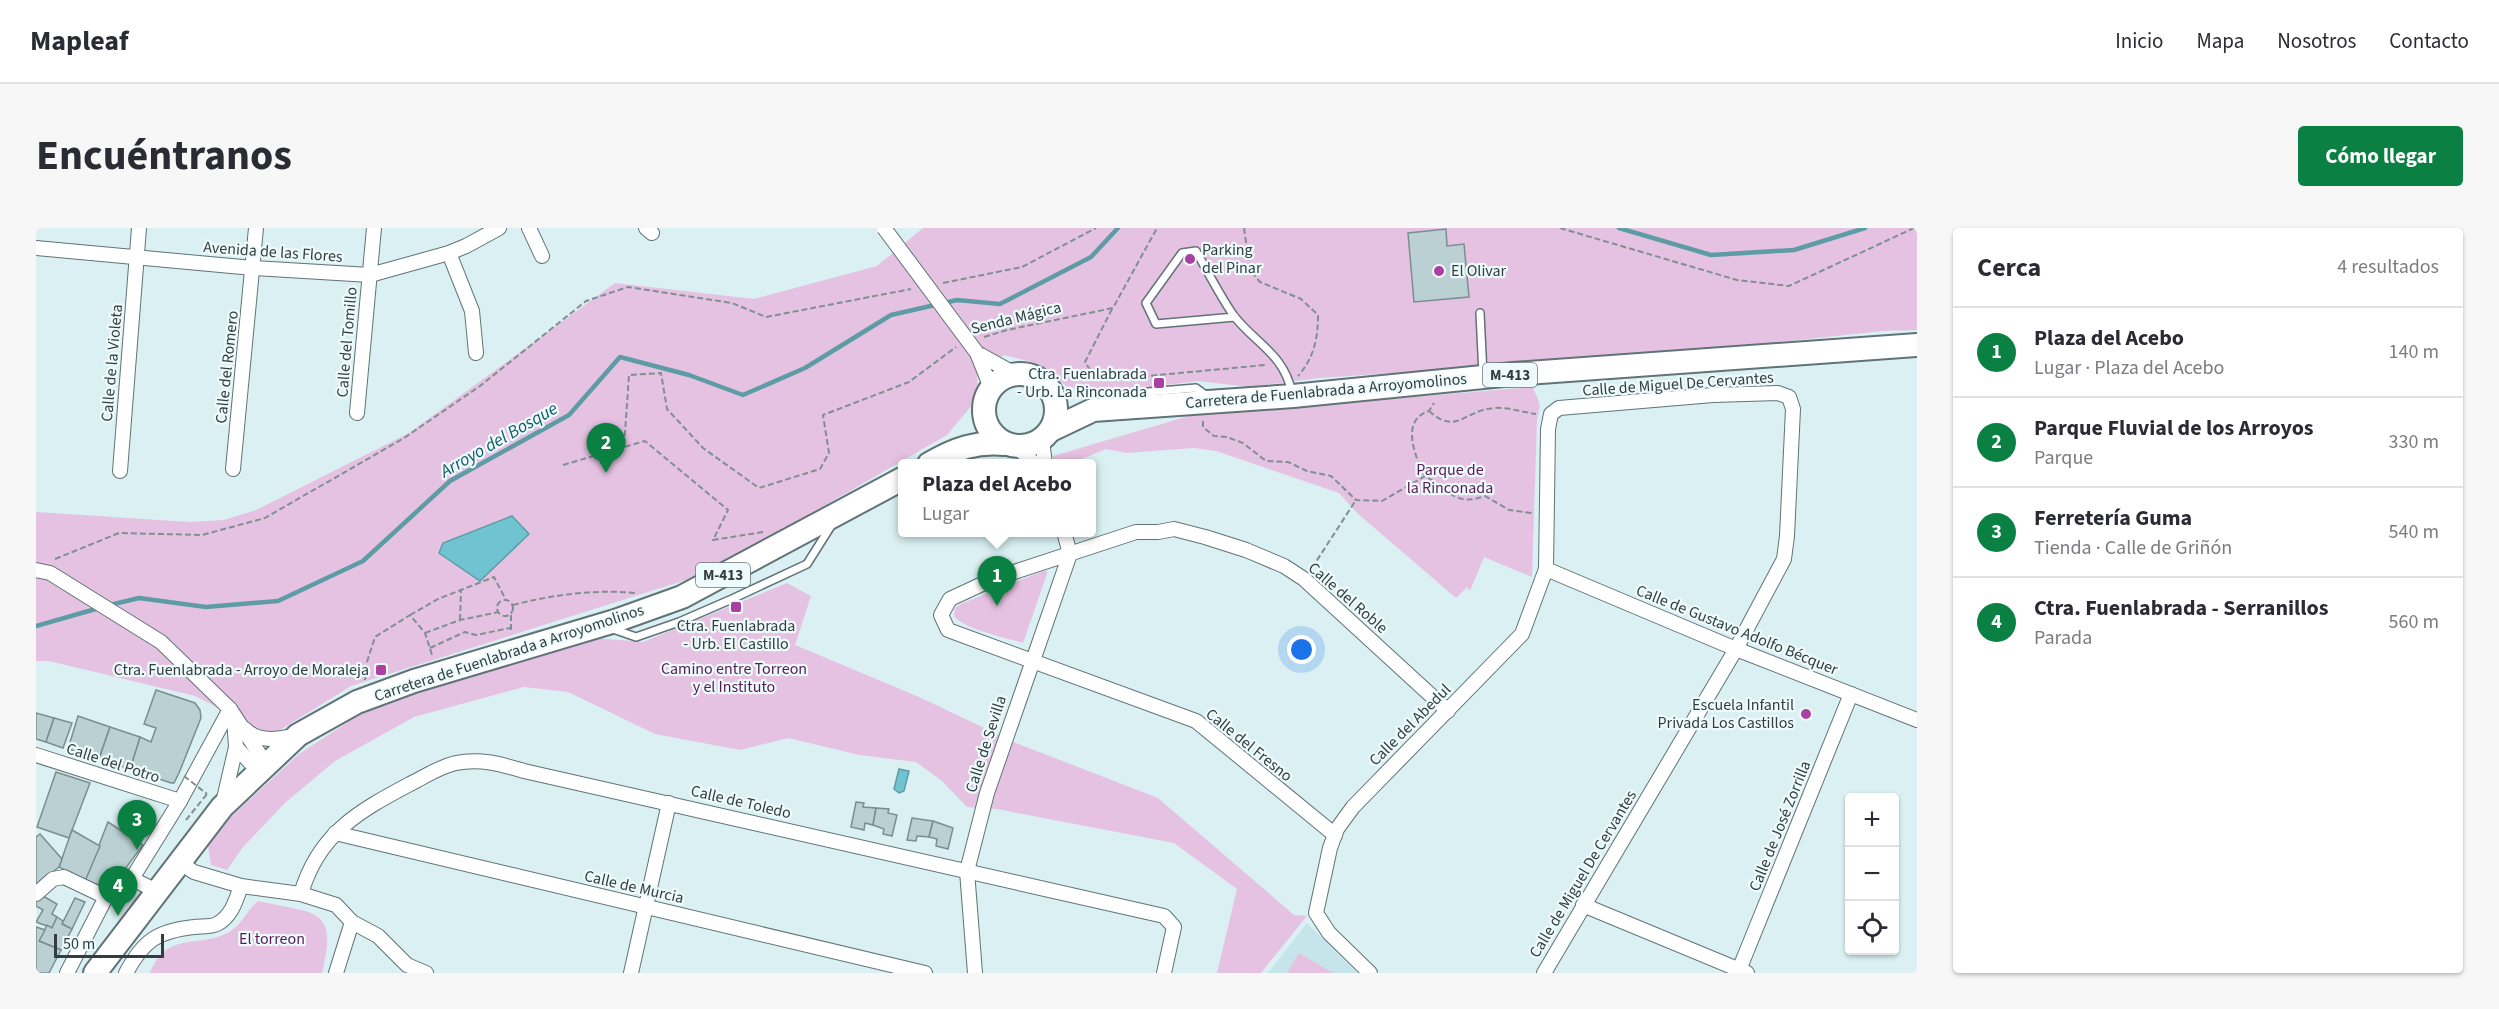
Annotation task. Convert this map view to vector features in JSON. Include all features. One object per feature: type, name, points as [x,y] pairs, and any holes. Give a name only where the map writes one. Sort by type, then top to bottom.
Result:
[{"type":"main road","name":"Carretera de Fuenlabrada a Arroyomolinos","points":[[1040,379],[1074,402],[1093,410],[1209,401],[1292,390],[1917,345]]},
{"type":"main road","points":[[1887,348],[1917,352]]},
{"type":"main road","points":[[991,388],[997,381],[1015,374]]},
{"type":"main road","name":"M-413","points":[[1015,374],[1040,379]]},
{"type":"main road","points":[[1040,379],[1054,397],[1056,408],[1055,420],[1046,435]]},
{"type":"main road","name":"M-413","points":[[937,459],[950,451],[977,421],[991,388]]},
{"type":"main road","points":[[983,410],[989,430],[1011,446]]},
{"type":"main road","name":"Carretera de Fuenlabrada a Arroyomolinos","points":[[1046,435],[1093,410]]},
{"type":"main road","name":"M-413","points":[[950,451],[989,442],[1026,447],[1046,435]]},
{"type":"main road","name":"Carretera de Fuenlabrada a Arroyomolinos","points":[[95,973],[179,862],[215,801],[262,767],[298,735],[357,702],[440,674],[602,626],[682,597],[898,482]]},
{"type":"street","name":"Calle de la Violeta","points":[[120,471],[139,228]]},
{"type":"street","name":"Calle del Romero","points":[[233,469],[256,228]]},
{"type":"street","name":"Calle del Tomillo","points":[[357,413],[374,228]]},
{"type":"street","points":[[529,228],[542,256]]},
{"type":"street","points":[[884,228],[977,346],[1015,374]]},
{"type":"street","name":"Avenida de las Flores","points":[[36,248],[253,268],[370,275],[449,253],[493,230]]},
{"type":"street","points":[[449,253],[472,311],[476,352]]},
{"type":"street","points":[[977,346],[991,388]]},
{"type":"street","name":"Calle de Miguel De Cervantes","points":[[1544,973],[1736,649],[1784,559],[1793,409],[1790,397],[1778,393],[1713,395],[1559,408],[1551,414]]},
{"type":"street","points":[[1546,569],[1548,429],[1551,414]]},
{"type":"street","points":[[1045,459],[1046,435]]},
{"type":"street","points":[[1011,446],[1028,459]]},
{"type":"street","name":"Calle del Roble","points":[[1032,660],[948,630],[941,615],[950,599],[993,579],[1136,532],[1174,529],[1246,550],[1284,566],[1304,579],[1448,711]]},
{"type":"street","points":[[1065,537],[1070,554]]},
{"type":"street","name":"Calle de Sevilla","points":[[975,973],[967,871],[987,793],[1070,554]]},
{"type":"street","points":[[44,568],[161,642],[190,668],[251,736],[280,739],[298,735]]},
{"type":"street","name":"Calle de Gustavo Adolfo Bécquer","points":[[1546,569],[1736,649],[1917,720]]},
{"type":"street","name":"Calle del Abedul","points":[[1370,973],[1329,933],[1316,913],[1330,848],[1335,836],[1353,807],[1522,634],[1546,569]]},
{"type":"street","name":"Calle del Fresno","points":[[1032,660],[1196,721],[1335,836]]},
{"type":"street","name":"Calle de José Zorrilla","points":[[1743,971],[1851,694]]},
{"type":"street","points":[[215,801],[236,747],[232,713]]},
{"type":"street","points":[[232,713],[262,767]]},
{"type":"street","points":[[67,973],[106,897],[123,887],[130,878],[180,801],[232,713]]},
{"type":"street","points":[[236,747],[262,767]]},
{"type":"street","name":"Calle del Potro","points":[[36,755],[180,801]]},
{"type":"street","name":"Calle de Toledo","points":[[301,894],[307,870],[320,849],[335,833],[372,804],[455,763],[492,761],[524,771],[1164,916],[1174,927],[1164,973]]},
{"type":"street","points":[[631,973],[669,803]]},
{"type":"street","name":"Calle de Murcia","points":[[335,833],[926,973]]},
{"type":"street","points":[[179,862],[194,872],[241,886],[301,894],[336,906],[352,922],[378,936],[407,965],[426,973]]},
{"type":"street","points":[[36,894],[53,879],[64,877],[106,897]]},
{"type":"street","points":[[130,878],[157,891]]},
{"type":"street","points":[[126,973],[138,951],[156,936],[193,927],[216,925],[232,910],[241,886]]},
{"type":"street","points":[[1583,905],[1743,971]]},
{"type":"street","points":[[336,973],[352,922]]},
{"type":"lane","points":[[1235,317],[1156,324],[1146,303],[1182,253],[1196,251],[1235,317],[1274,354],[1292,390]]},
{"type":"lane","points":[[1480,313],[1483,377]]},
{"type":"lane","points":[[602,626],[636,637],[732,600],[807,564],[839,513]]},
{"type":"path","points":[[940,283],[1022,267],[1096,228]]},
{"type":"path","points":[[1157,228],[1085,362],[1096,379],[1280,363]]},
{"type":"path","points":[[1244,228],[1250,270],[1260,282],[1301,299],[1318,315],[1318,340],[1292,390]]},
{"type":"path","points":[[1560,228],[1737,280],[1789,286],[1914,228]]},
{"type":"path","points":[[44,568],[119,533],[202,535],[265,518],[404,438],[480,386],[586,301],[628,287],[732,303],[766,317],[917,288]]},
{"type":"path","name":"Senda Mágica","points":[[977,346],[1007,330],[1113,308]]},
{"type":"path","name":"Senda Mágica","points":[[624,447],[629,375],[661,373],[668,409],[703,448],[759,488],[820,469],[829,453],[823,415],[909,382],[957,346]]},
{"type":"path","points":[[1209,401],[1203,427],[1214,436],[1227,437],[1243,444],[1266,461],[1287,462],[1307,471],[1331,476],[1356,500],[1382,501],[1425,476]]},
{"type":"path","points":[[1434,402],[1429,411],[1423,413],[1415,422],[1412,433],[1413,451],[1425,476],[1458,498],[1469,502],[1485,496],[1509,510],[1536,513]]},
{"type":"path","points":[[1429,411],[1440,421],[1455,423],[1480,409],[1498,407],[1534,414],[1551,414]]},
{"type":"path","points":[[563,465],[645,441],[728,510],[713,540],[768,531],[783,543]]},
{"type":"path","points":[[1304,579],[1321,557],[1356,500]]},
{"type":"path","points":[[365,683],[367,662],[375,637],[438,599],[494,577],[506,600],[513,605],[575,593],[619,591],[637,593]]},
{"type":"path","points":[[460,620],[461,591]]},
{"type":"path","points":[[506,600],[499,604],[499,612],[503,616],[511,614]]},
{"type":"path","points":[[512,636],[510,628],[513,605]]},
{"type":"path","points":[[425,633],[460,620],[499,612]]},
{"type":"path","points":[[410,615],[425,633],[440,674]]},
{"type":"path","points":[[430,648],[465,632],[476,635],[510,628]]},
{"type":"path","points":[[184,776],[215,801]]},
{"type":"shaded area","points":[[1307,923],[1357,973],[1268,973]]},
{"type":"green space","points":[[923,228],[1917,228],[1917,330],[1882,331],[1733,347],[1542,363],[1319,378],[1249,387],[1198,381],[1096,394],[1066,386],[1039,364],[1004,355],[977,376],[978,398],[947,435],[905,459],[898,459],[898,463],[770,537],[686,580],[351,686],[272,735],[195,696],[49,661],[36,661],[36,512],[189,522],[224,520],[256,510],[409,433],[615,283],[754,299],[877,266]]},
{"type":"green space","name":"Parque de la Rinconada","points":[[1533,387],[1540,405],[1537,421],[1532,577],[1484,557],[1470,591],[1467,587],[1456,598],[1357,513],[1339,493],[1216,451],[1194,448],[1127,453],[1106,449],[1081,459],[1053,459],[1053,456],[1189,416]]},
{"type":"green space","points":[[1047,571],[1047,574],[1023,643],[976,629],[954,616],[955,608],[961,604]]},
{"type":"green space","name":"Camino entre Torreon y el Instituto","points":[[787,583],[811,596],[795,645],[919,697],[1016,743],[1158,798],[1294,915],[1307,916],[1261,973],[1217,973],[1237,889],[1174,843],[997,809],[967,807],[942,781],[916,762],[859,755],[789,738],[740,750],[655,734],[568,692],[524,687],[414,717],[335,761],[286,802],[243,847],[227,870],[211,865],[207,839],[299,754],[359,715],[441,684],[595,638],[643,642]]},
{"type":"green space","name":"El torreon","points":[[258,901],[294,908],[317,916],[324,924],[327,935],[322,973],[150,973],[165,951],[185,943],[218,937],[229,932]]},
{"type":"green space","points":[[1299,953],[1333,973],[1287,973]]},
{"type":"water","points":[[512,516],[529,534],[480,581],[439,553],[443,543]]},
{"type":"water","points":[[899,769],[909,771],[904,791],[899,793],[894,789]]},
{"type":"building","name":"El Olivar","points":[[1446,229],[1447,246],[1464,244],[1469,297],[1414,302],[1408,233]]},
{"type":"building","points":[[156,690],[195,703],[200,710],[201,718],[174,783],[130,769],[140,737],[151,742],[156,728],[144,724]]},
{"type":"building","points":[[36,713],[54,718],[46,742],[36,739]]},
{"type":"building","points":[[78,716],[110,727],[99,759],[68,749]]},
{"type":"building","points":[[54,718],[72,723],[63,748],[46,742]]},
{"type":"building","points":[[110,727],[140,737],[130,769],[99,759]]},
{"type":"building","points":[[56,772],[90,783],[69,838],[37,827]]},
{"type":"building","points":[[856,802],[864,803],[863,807],[876,808],[873,825],[865,823],[864,830],[851,827]]},
{"type":"building","points":[[876,808],[889,809],[888,813],[897,815],[892,836],[883,834],[884,829],[873,825]]},
{"type":"building","points":[[912,818],[933,821],[929,837],[917,836],[916,841],[907,840]]},
{"type":"building","points":[[933,821],[953,828],[948,849],[936,846],[937,839],[929,837]]},
{"type":"building","points":[[108,822],[143,845],[113,885],[99,885],[85,881]]},
{"type":"building","points":[[72,830],[100,846],[85,881],[59,867]]},
{"type":"building","points":[[40,834],[62,859],[59,867],[36,885],[36,837]]},
{"type":"building","points":[[43,896],[57,904],[52,914],[57,917],[52,928],[36,922],[43,910],[36,906],[36,901]]},
{"type":"building","points":[[75,898],[85,902],[72,929],[62,924]]},
{"type":"building","points":[[57,917],[63,921],[62,924],[72,929],[61,950],[39,941],[47,925],[52,928]]},
{"type":"building","points":[[36,927],[45,930],[39,941],[61,950],[49,973],[36,973]]},
{"type":"waterway","name":"Arroyo del Bosque","points":[[110,605],[139,598],[206,607],[278,601],[363,561],[450,481],[569,415],[620,357],[689,375],[743,395],[805,368],[891,315],[957,300],[1000,304],[1091,257],[1118,228]]},
{"type":"waterway","name":"Arroyo del Bosque","points":[[1619,228],[1711,255],[1794,250],[1865,228]]},
{"type":"waterway","name":"Arroyo del Bosque","points":[[36,626],[99,608]]},
{"type":"place","name":"Parking del Pinar","points":[[1190,259]]},
{"type":"place","name":"El Olivar","points":[[1439,271]]},
{"type":"place","name":"Ctra. Fuenlabrada - Urb. La Rinconada","points":[[1159,383]]},
{"type":"place","name":"Parque Fluvial de los Arroyos","points":[[606,473]]},
{"type":"place","name":"Plaza del Acebo","points":[[997,606]]},
{"type":"place","name":"Ctra. Fuenlabrada - Urb. El Castillo","points":[[736,607]]},
{"type":"place","name":"Ctra. Fuenlabrada - Arroyo de Moraleja","points":[[381,670]]},
{"type":"place","name":"Escuela Infantil Privada Los Castillos","points":[[1806,714]]},
{"type":"place","name":"Ferretería Guma","points":[[137,850]]},
{"type":"place","name":"Ctra. Fuenlabrada - Serranillos","points":[[118,916]]}]
